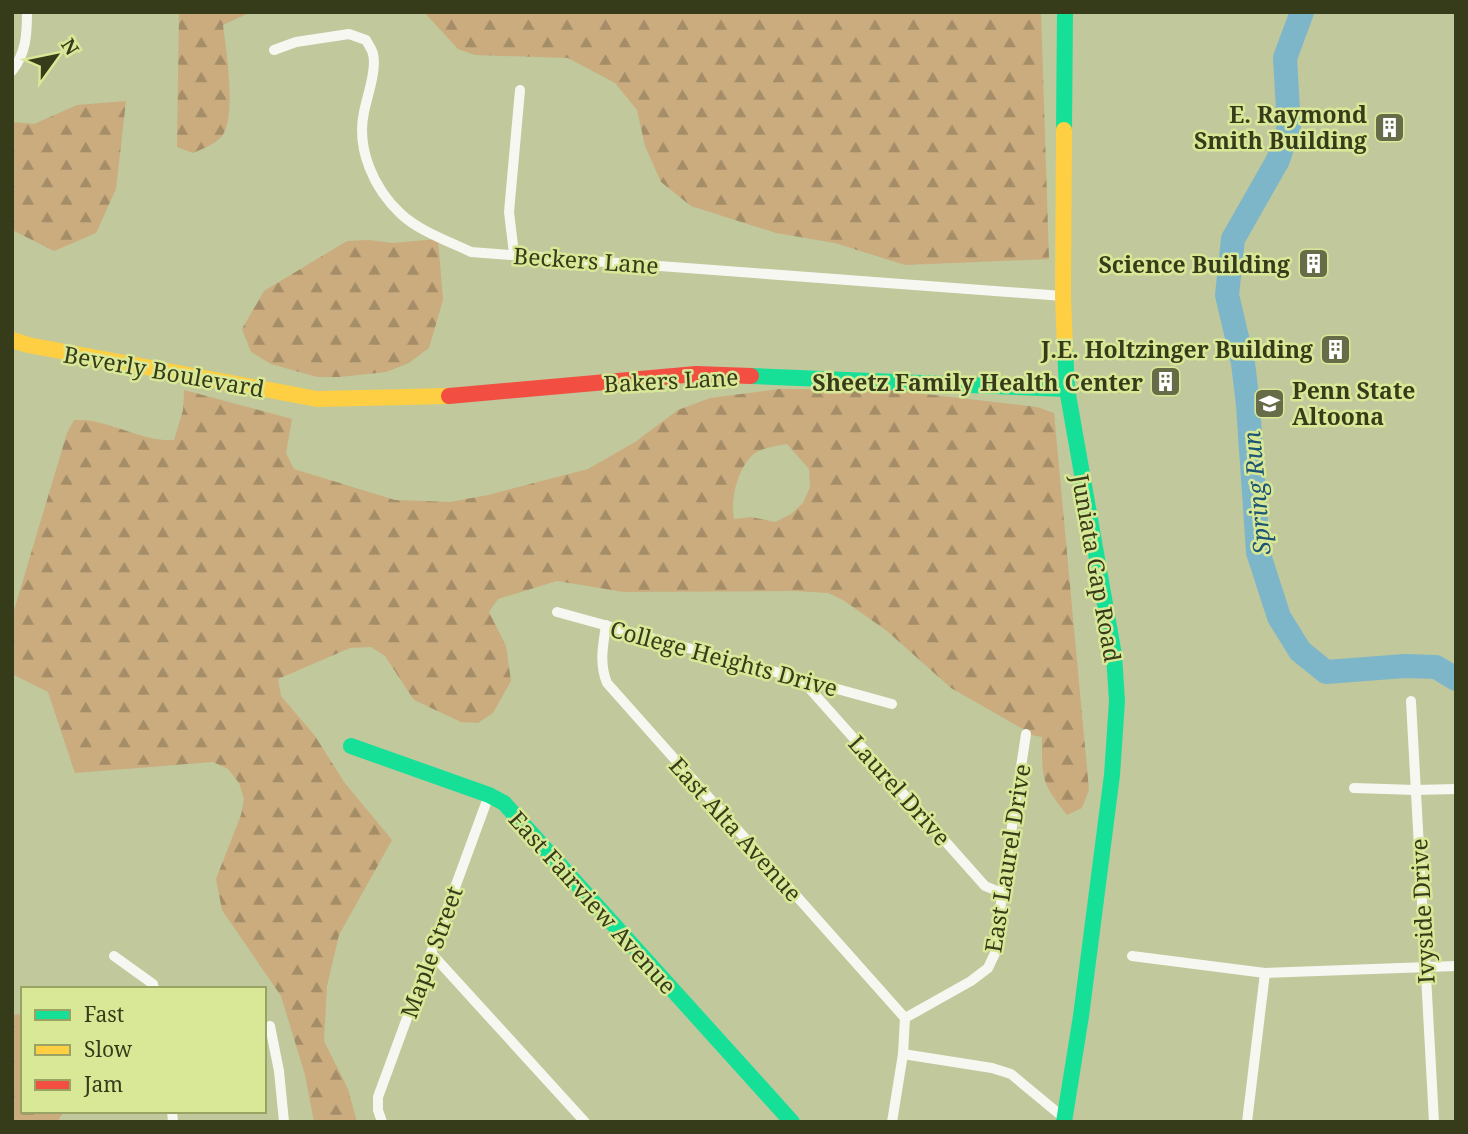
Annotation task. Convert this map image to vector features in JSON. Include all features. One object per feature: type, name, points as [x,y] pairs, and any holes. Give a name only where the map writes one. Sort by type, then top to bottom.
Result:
[{"type":"street","points":[[12,71],[22,58],[27,32],[27,12]]},
{"type":"street","name":"Juniata Gap Road","points":[[1064,1120],[1081,1016],[1112,775],[1116,701],[1114,655],[1067,389],[1063,296],[1065,12]]},
{"type":"street","name":"Beckers Lane","points":[[274,50],[296,42],[349,34],[366,40],[373,54],[371,82],[363,116],[363,143],[368,168],[401,215],[471,252],[1063,296]]},
{"type":"street","points":[[514,254],[509,212],[520,90]]},
{"type":"street","name":"Beverly Boulevard","points":[[12,340],[317,399]]},
{"type":"street","name":"Bakers Lane","points":[[317,399],[443,397],[696,374],[1067,389]]},
{"type":"street","name":"College Heights Drive","points":[[557,612],[892,704]]},
{"type":"street","name":"East Alta Avenue","points":[[606,625],[601,659],[607,683],[905,1018]]},
{"type":"street","name":"Laurel Drive","points":[[802,680],[985,886],[1002,894]]},
{"type":"street","name":"Ivyside Drive","points":[[1411,701],[1434,1122]]},
{"type":"street","name":"East Laurel Drive","points":[[905,1018],[971,981],[988,968],[996,951],[1026,734]]},
{"type":"street","name":"East Fairview Avenue","points":[[351,746],[489,795],[504,803],[792,1122]]},
{"type":"street","points":[[1354,788],[1456,789]]},
{"type":"street","name":"Maple Street","points":[[382,1122],[378,1097],[489,795]]},
{"type":"street","points":[[432,953],[585,1122]]},
{"type":"street","points":[[114,956],[154,987]]},
{"type":"street","points":[[1132,956],[1265,973],[1456,966]]},
{"type":"street","points":[[1247,1122],[1265,973]]},
{"type":"street","points":[[892,1122],[903,1054],[905,1018]]},
{"type":"street","points":[[270,1026],[279,1071],[284,1122]]},
{"type":"street","points":[[903,1054],[992,1068],[1011,1074],[1064,1120]]},
{"type":"green space","points":[[179,12],[251,12],[223,25],[230,99],[226,127],[216,141],[193,153],[177,147]]},
{"type":"green space","points":[[424,12],[1041,12],[1049,259],[905,265],[835,243],[776,233],[691,206],[661,182],[645,146],[637,110],[615,83],[568,58],[475,55],[458,49]]},
{"type":"green space","points":[[126,101],[116,189],[96,233],[54,251],[12,230],[12,122],[34,124],[77,105]]},
{"type":"green space","points":[[438,239],[443,300],[429,348],[409,363],[386,372],[317,377],[271,364],[251,352],[242,329],[264,291],[347,241],[392,243]]},
{"type":"green space","points":[[779,389],[882,389],[1037,407],[1054,413],[1089,790],[1082,808],[1067,815],[1052,795],[1043,771],[1042,737],[1026,734],[1023,729],[951,688],[887,631],[843,600],[828,593],[624,592],[557,581],[498,599],[489,612],[506,646],[511,681],[493,713],[478,723],[461,722],[414,700],[385,656],[371,647],[350,648],[278,679],[281,696],[315,736],[344,782],[392,840],[339,935],[327,986],[324,1041],[348,1089],[357,1122],[314,1122],[305,1075],[281,996],[222,910],[216,879],[241,815],[244,799],[239,783],[228,769],[213,762],[75,773],[48,692],[12,674],[12,617],[67,433],[74,420],[87,420],[161,440],[174,440],[183,410],[184,390],[292,419],[286,453],[294,469],[395,500],[450,502],[588,469],[635,442],[678,410],[710,398]],"holes":[[[787,444],[809,469],[810,487],[803,503],[791,514],[775,522],[751,517],[734,519],[733,502],[737,483],[744,466],[755,453]]]},
{"type":"green space","points":[[21,1014],[21,1113],[62,1113],[58,1122],[12,1122],[12,1015]]},
{"type":"waterway","name":"Spring Run","points":[[1302,12],[1285,58],[1289,127],[1278,160],[1233,239],[1227,295],[1243,363],[1258,552],[1279,617],[1300,651],[1326,672],[1405,666],[1436,667],[1456,679]]},
{"type":"traffic: fast","points":[[1064,130],[1065,12]]},
{"type":"traffic: fast","points":[[1064,1122],[1081,1016],[1112,775],[1117,701],[1114,655],[1067,389],[1065,348]]},
{"type":"traffic: fast","points":[[751,376],[1067,389]]},
{"type":"traffic: fast","points":[[351,746],[489,795],[504,803],[792,1122]]},
{"type":"traffic: slow","points":[[1064,130],[1065,348]]},
{"type":"traffic: slow","points":[[12,340],[317,399],[449,396]]},
{"type":"traffic: jam","points":[[449,396],[696,374],[751,376]]},
{"type":"place","name":"E. Raymond Smith Building","points":[[1390,127]]},
{"type":"place","name":"Science Building","points":[[1313,264]]},
{"type":"place","name":"J.E. Holtzinger Building","points":[[1336,349]]},
{"type":"place","name":"Sheetz Family Health Center","points":[[1166,382]]},
{"type":"place","name":"Penn State Altoona","points":[[1269,403]]}]
